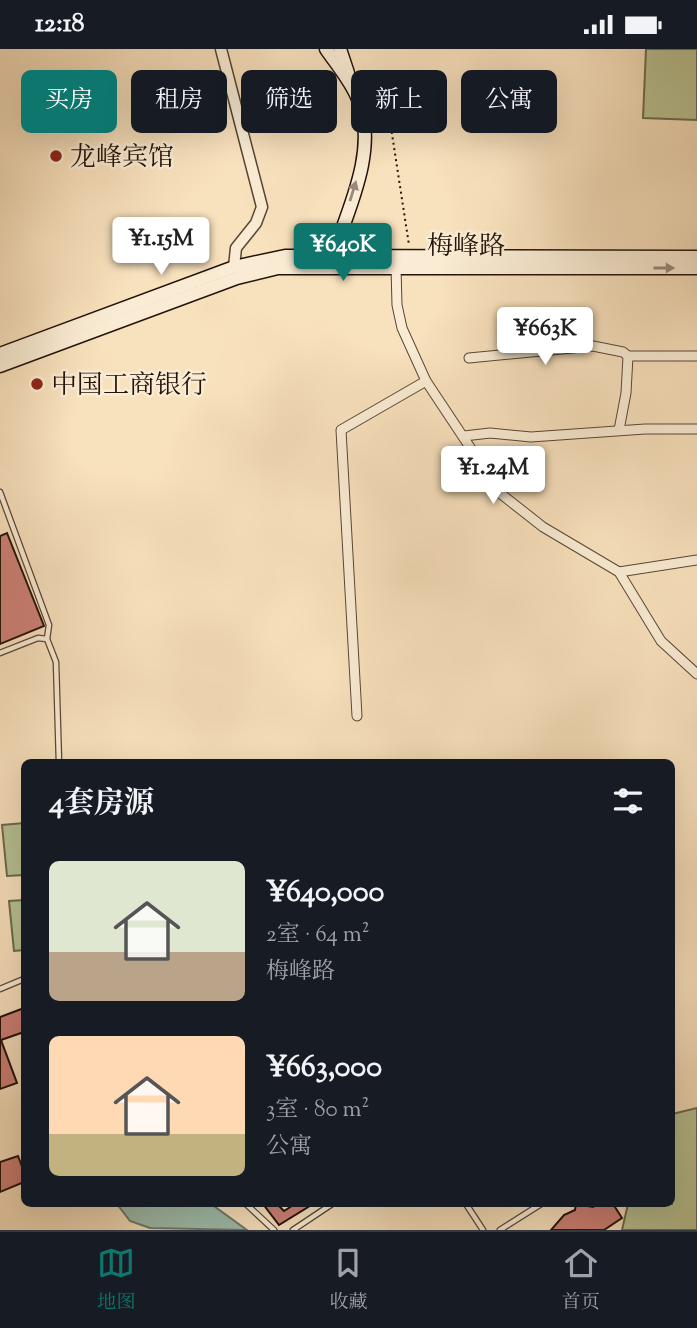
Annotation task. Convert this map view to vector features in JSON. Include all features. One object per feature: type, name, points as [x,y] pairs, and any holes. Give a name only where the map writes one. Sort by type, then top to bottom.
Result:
[{"type":"main road","points":[[326,49],[351,84]]},
{"type":"main road","points":[[340,49],[351,81]]},
{"type":"main road","points":[[331,261],[365,149],[364,133]]},
{"type":"main road","name":"梅峰路","points":[[0,354],[234,267],[285,256],[396,268],[697,268]]},
{"type":"main road","name":"梅峰路","points":[[0,366],[237,278],[278,268],[331,261],[697,257]]},
{"type":"street","points":[[221,49],[262,207],[256,223],[236,248],[234,267]]},
{"type":"street","points":[[396,268],[397,305],[402,328],[426,381],[501,494],[543,527],[619,572],[662,641],[697,674]]},
{"type":"street","points":[[469,358],[593,346],[623,352],[628,356],[697,356]]},
{"type":"street","points":[[620,430],[628,356]]},
{"type":"street","points":[[357,716],[341,430],[426,381]]},
{"type":"street","points":[[464,436],[489,433],[531,437],[620,430],[697,429]]},
{"type":"street","points":[[619,572],[697,560]]},
{"type":"lane","points":[[0,492],[49,625],[47,639],[56,662],[59,759]]},
{"type":"lane","points":[[0,653],[38,638],[47,639]]},
{"type":"lane","points":[[0,989],[21,980]]},
{"type":"lane","points":[[249,1207],[274,1230]]},
{"type":"lane","points":[[293,1230],[328,1207]]},
{"type":"lane","points":[[468,1207],[483,1230]]},
{"type":"lane","points":[[500,1230],[536,1207]]},
{"type":"path","points":[[392,133],[410,250]]},
{"type":"green space","points":[[646,49],[697,49],[697,120],[643,118]]},
{"type":"green space","points":[[21,823],[21,875],[7,876],[2,825]]},
{"type":"green space","points":[[21,900],[21,950],[14,951],[9,901]]},
{"type":"green space","points":[[697,1108],[697,1230],[622,1230],[627,1207],[675,1207],[675,1113]]},
{"type":"shaded area","points":[[119,1207],[215,1207],[247,1230],[150,1228],[130,1221]]},
{"type":"building","points":[[7,533],[44,626],[0,644],[0,536]]},
{"type":"building","points":[[21,1009],[21,1033],[1,1040],[17,1083],[0,1089],[0,1017]]},
{"type":"building","points":[[18,1156],[21,1164],[21,1183],[0,1192],[0,1162]]},
{"type":"building","points":[[265,1207],[280,1207],[284,1211],[290,1207],[308,1207],[279,1225]]},
{"type":"building","points":[[576,1207],[615,1207],[622,1218],[604,1230],[551,1230],[564,1215],[575,1210]]},
{"type":"place","name":"龙峰宾馆","points":[[56,156]]},
{"type":"place","name":"中国工商银行","points":[[37,384]]}]
